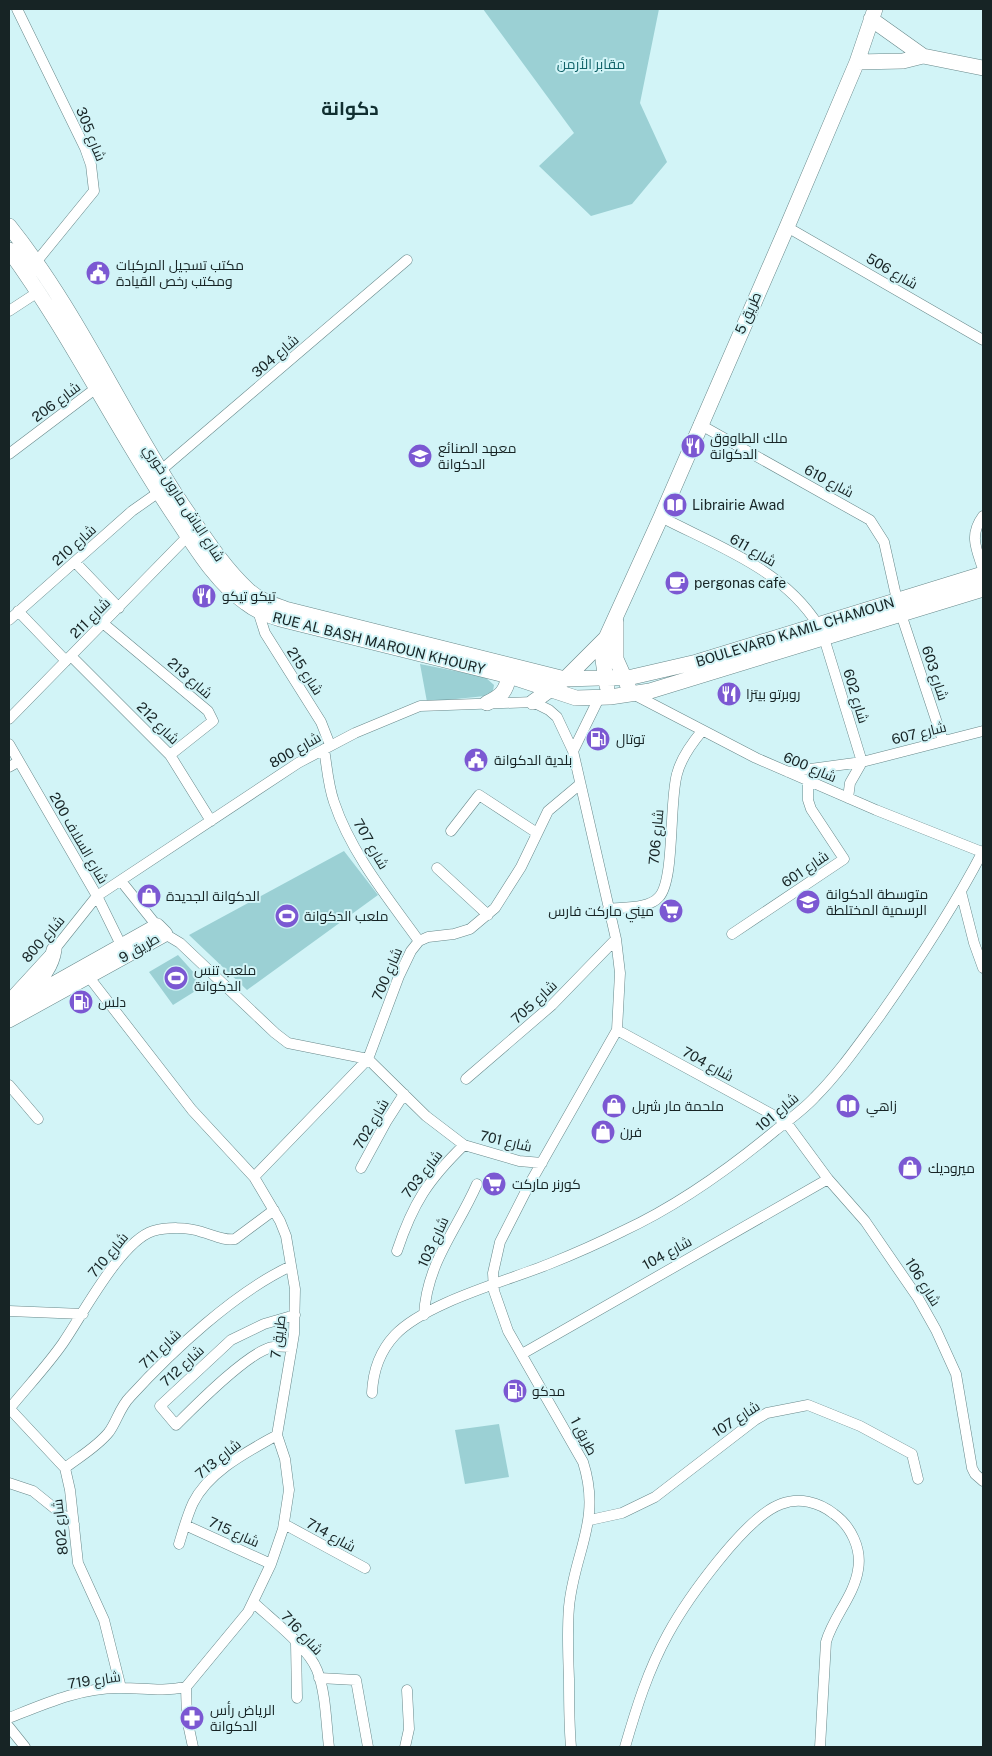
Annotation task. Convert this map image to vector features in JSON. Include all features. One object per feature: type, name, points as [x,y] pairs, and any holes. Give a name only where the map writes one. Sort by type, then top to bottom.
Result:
[{"type":"main road","points":[[873,14],[923,56]]},
{"type":"main road","name":"طريق 5","points":[[606,638],[661,517],[787,227],[856,62],[873,14]]},
{"type":"main road","points":[[856,62],[903,60],[923,56],[983,68]]},
{"type":"main road","name":"شارع الباش مارون خوري","points":[[9,226],[37,261],[160,471],[216,555],[250,592],[266,602],[285,609],[564,679],[605,678]]},
{"type":"main road","name":"RUE AL BASH MAROUN KHOURY","points":[[9,250],[38,292],[159,492],[213,571],[230,590],[258,611],[280,619],[378,645],[509,676],[576,698],[605,698]]},
{"type":"main road","name":"BOULEVARD KAMIL CHAMOUN","points":[[605,698],[650,691],[899,607],[983,574]]},
{"type":"main road","name":"BOULEVARD KAMIL CHAMOUN","points":[[899,607],[982,593]]},
{"type":"main road","points":[[616,616],[616,659],[623,678],[633,694]]},
{"type":"main road","name":"BOULEVARD KAMIL CHAMOUN","points":[[605,678],[623,678],[659,673],[821,632]]},
{"type":"main road","points":[[533,702],[564,679],[606,638]]},
{"type":"main road","points":[[605,698],[603,660],[606,638]]},
{"type":"main road","points":[[487,703],[502,695],[506,690],[509,676]]},
{"type":"main road","name":"9 طريق","points":[[9,1020],[161,930]]},
{"type":"main road","points":[[11,1004],[47,971],[52,963],[54,950]]},
{"type":"main road","name":"9 طريق","points":[[11,1004],[86,973]]},
{"type":"street","name":"شارع 305","points":[[18,9],[85,148],[91,165],[94,191],[37,261]]},
{"type":"street","name":"شارع 506","points":[[787,227],[983,340]]},
{"type":"street","name":"شارع 304","points":[[160,471],[173,462],[406,260]]},
{"type":"street","points":[[9,312],[38,292]]},
{"type":"street","name":"شارع 206","points":[[9,454],[95,389]]},
{"type":"street","name":"شارع 610","points":[[700,424],[870,520],[884,542],[899,607]]},
{"type":"street","name":"شارع 210","points":[[9,620],[132,512],[159,492]]},
{"type":"street","points":[[983,516],[977,524],[973,536],[983,569]]},
{"type":"street","name":"شارع 611","points":[[661,517],[760,567],[795,596],[821,632]]},
{"type":"street","name":"شارع 211","points":[[9,719],[188,536]]},
{"type":"street","points":[[75,562],[119,608]]},
{"type":"street","name":"شارع 603","points":[[899,607],[943,741]]},
{"type":"street","name":"شارع 215","points":[[258,611],[265,633],[322,722],[327,747]]},
{"type":"street","name":"شارع 212","points":[[18,612],[170,755],[211,821]]},
{"type":"street","name":"شارع 213","points":[[104,624],[208,711],[213,721],[170,755]]},
{"type":"street","name":"شارع 602","points":[[821,632],[862,762]]},
{"type":"street","name":"شارع 600","points":[[633,694],[702,732],[787,772],[983,852]]},
{"type":"street","points":[[572,751],[605,698]]},
{"type":"street","name":"800 شارع","points":[[97,896],[278,775],[327,747],[420,706],[533,702]]},
{"type":"street","name":"شارع 701","points":[[368,1059],[436,1125],[464,1145],[519,1161],[542,1163],[617,1030],[620,973],[616,939],[572,751],[557,717],[549,710],[533,702]]},
{"type":"street","name":"شارع 607","points":[[787,772],[862,762],[983,731]]},
{"type":"street","name":"شارع 706","points":[[608,909],[646,904],[660,897],[664,887],[667,868],[676,774],[687,752],[702,732]]},
{"type":"street","name":"200 شارع السلاف","points":[[9,744],[97,896],[124,951]]},
{"type":"street","name":"شارع 707","points":[[327,747],[331,793],[346,830],[383,892],[418,941]]},
{"type":"street","points":[[9,767],[18,762]]},
{"type":"street","points":[[848,798],[850,783],[862,762]]},
{"type":"street","name":"شارع 601","points":[[732,934],[844,859],[811,809],[808,800],[808,781]]},
{"type":"street","name":"شارع 700","points":[[254,1177],[368,1059],[399,976],[418,941],[428,937],[454,934],[470,929],[488,915],[506,894],[548,812],[579,785]]},
{"type":"street","points":[[451,831],[479,795],[537,833]]},
{"type":"street","name":"شارع 101","points":[[372,1394],[373,1377],[377,1362],[386,1348],[395,1335],[424,1315],[493,1283],[549,1264],[649,1217],[725,1171],[814,1098],[834,1077],[900,988],[961,892],[983,852]]},
{"type":"street","points":[[437,868],[488,915]]},
{"type":"street","points":[[121,881],[161,930],[180,943],[288,1043],[368,1059]]},
{"type":"street","points":[[961,892],[983,968]]},
{"type":"street","name":"شارع 800","points":[[54,950],[97,896]]},
{"type":"street","name":"شارع 705","points":[[466,1079],[546,1011],[616,939]]},
{"type":"street","name":"7 طريق","points":[[86,973],[192,1110],[254,1177],[274,1210],[286,1236],[295,1289],[296,1315],[278,1435],[290,1490],[284,1524],[271,1564],[248,1612],[186,1687]]},
{"type":"street","name":"شارع 704","points":[[617,1030],[786,1122]]},
{"type":"street","points":[[9,1085],[38,1119]]},
{"type":"street","name":"شارع 702","points":[[361,1168],[404,1094]]},
{"type":"street","name":"شارع 106","points":[[786,1122],[828,1179],[865,1221],[918,1298],[936,1330],[956,1374],[972,1468],[975,1474],[983,1481]]},
{"type":"street","name":"شارع 703","points":[[397,1251],[412,1210],[423,1190],[464,1145]]},
{"type":"street","name":"طريق 1","points":[[542,1163],[500,1242],[493,1283],[501,1318],[583,1462],[591,1496],[590,1520],[569,1606],[569,1727],[571,1747]]},
{"type":"street","name":"شارع 104","points":[[522,1354],[828,1179]]},
{"type":"street","name":"شارع 103","points":[[424,1315],[425,1296],[444,1244],[477,1184]]},
{"type":"street","name":"شارع 710","points":[[9,1408],[52,1356],[116,1264],[127,1250],[145,1234],[161,1229],[186,1229],[200,1231],[229,1240],[235,1239],[274,1210]]},
{"type":"street","name":"شارع 711","points":[[64,1468],[104,1437],[113,1426],[124,1403],[185,1343],[241,1295],[263,1280],[291,1266]]},
{"type":"street","points":[[9,1311],[83,1314]]},
{"type":"street","name":"شارع 712","points":[[292,1348],[272,1347],[256,1354],[212,1390],[176,1424],[160,1406],[231,1340],[264,1324],[296,1315]]},
{"type":"street","name":"شارع 107","points":[[590,1520],[622,1513],[655,1497],[755,1420],[767,1414],[808,1405],[860,1426],[912,1454],[918,1479]]},
{"type":"street","name":"شارع 802","points":[[9,1408],[64,1468],[70,1490],[78,1563],[104,1620],[121,1688]]},
{"type":"street","name":"شارع 713","points":[[179,1544],[192,1504],[207,1484],[230,1464],[278,1435]]},
{"type":"street","points":[[9,1482],[33,1491],[74,1524]]},
{"type":"street","points":[[624,1747],[640,1696],[655,1660],[668,1634],[700,1585],[726,1553],[764,1514],[781,1504],[807,1501],[825,1508],[846,1524],[853,1536],[859,1563],[856,1580],[831,1626],[826,1642],[820,1747]]},
{"type":"street","name":"شارع 714","points":[[284,1524],[365,1568]]},
{"type":"street","name":"شارع 715","points":[[185,1525],[271,1564]]},
{"type":"street","name":"شارع 716","points":[[253,1602],[313,1662],[319,1678],[329,1747]]},
{"type":"street","points":[[296,1643],[297,1698]]},
{"type":"street","points":[[319,1678],[356,1680],[368,1747]]},
{"type":"street","points":[[186,1687],[187,1719],[193,1747]]},
{"type":"street","name":"شارع 719","points":[[9,1718],[74,1694],[121,1688],[158,1691],[186,1687]]},
{"type":"street","points":[[405,1747],[409,1729],[407,1690]]},
{"type":"street","points":[[9,1727],[25,1747]]},
{"type":"green space","name":"مقابر الأرمن","points":[[483,9],[659,9],[640,103],[667,162],[632,204],[591,216],[539,166],[574,133]]},
{"type":"green space","points":[[420,664],[485,677],[494,685],[493,691],[485,696],[427,702]]},
{"type":"green space","name":"ملعب الدكوانة","points":[[344,851],[378,895],[247,990],[189,935]]},
{"type":"green space","name":"ملعب تنس الدكوانة","points":[[178,955],[205,985],[173,1005],[149,972]]},
{"type":"green space","points":[[499,1424],[509,1477],[465,1484],[455,1430]]},
{"type":"place","name":"مكتب تسجيل المركبات ومكتب رخص القيادة","points":[[98,273]]},
{"type":"place","name":"ملك الطاووق الدكوانة","points":[[693,446]]},
{"type":"place","name":"معهد الصنائع الدكوانة","points":[[420,456]]},
{"type":"place","name":"Librairie Awad","points":[[675,505]]},
{"type":"place","name":"pergonas cafe","points":[[677,583]]},
{"type":"place","name":"تيكو تيكو","points":[[204,596]]},
{"type":"place","name":"روبرتو بيتزا","points":[[729,694]]},
{"type":"place","name":"توتال","points":[[598,739]]},
{"type":"place","name":"بلدية الدكوانة","points":[[476,760]]},
{"type":"place","name":"الدكوانة الجديدة","points":[[149,896]]},
{"type":"place","name":"متوسطة الدكوانة الرسمية المختلطة","points":[[808,902]]},
{"type":"place","name":"ميني ماركت فارس","points":[[671,911]]},
{"type":"place","name":"ملعب الدكوانة","points":[[287,916]]},
{"type":"place","name":"ملعب تنس الدكوانة","points":[[176,978]]},
{"type":"place","name":"دلس","points":[[81,1002]]},
{"type":"place","name":"ملحمة مار شربل","points":[[614,1106]]},
{"type":"place","name":"زاهي","points":[[848,1106]]},
{"type":"place","name":"فرن","points":[[603,1132]]},
{"type":"place","name":"ميروديك","points":[[910,1168]]},
{"type":"place","name":"كورنر ماركت","points":[[494,1184]]},
{"type":"place","name":"مدكو","points":[[515,1391]]},
{"type":"place","name":"الرياض رأس الدكوانة","points":[[192,1718]]},
{"type":"district","name":"دكوانة","points":[[350,108]]}]
